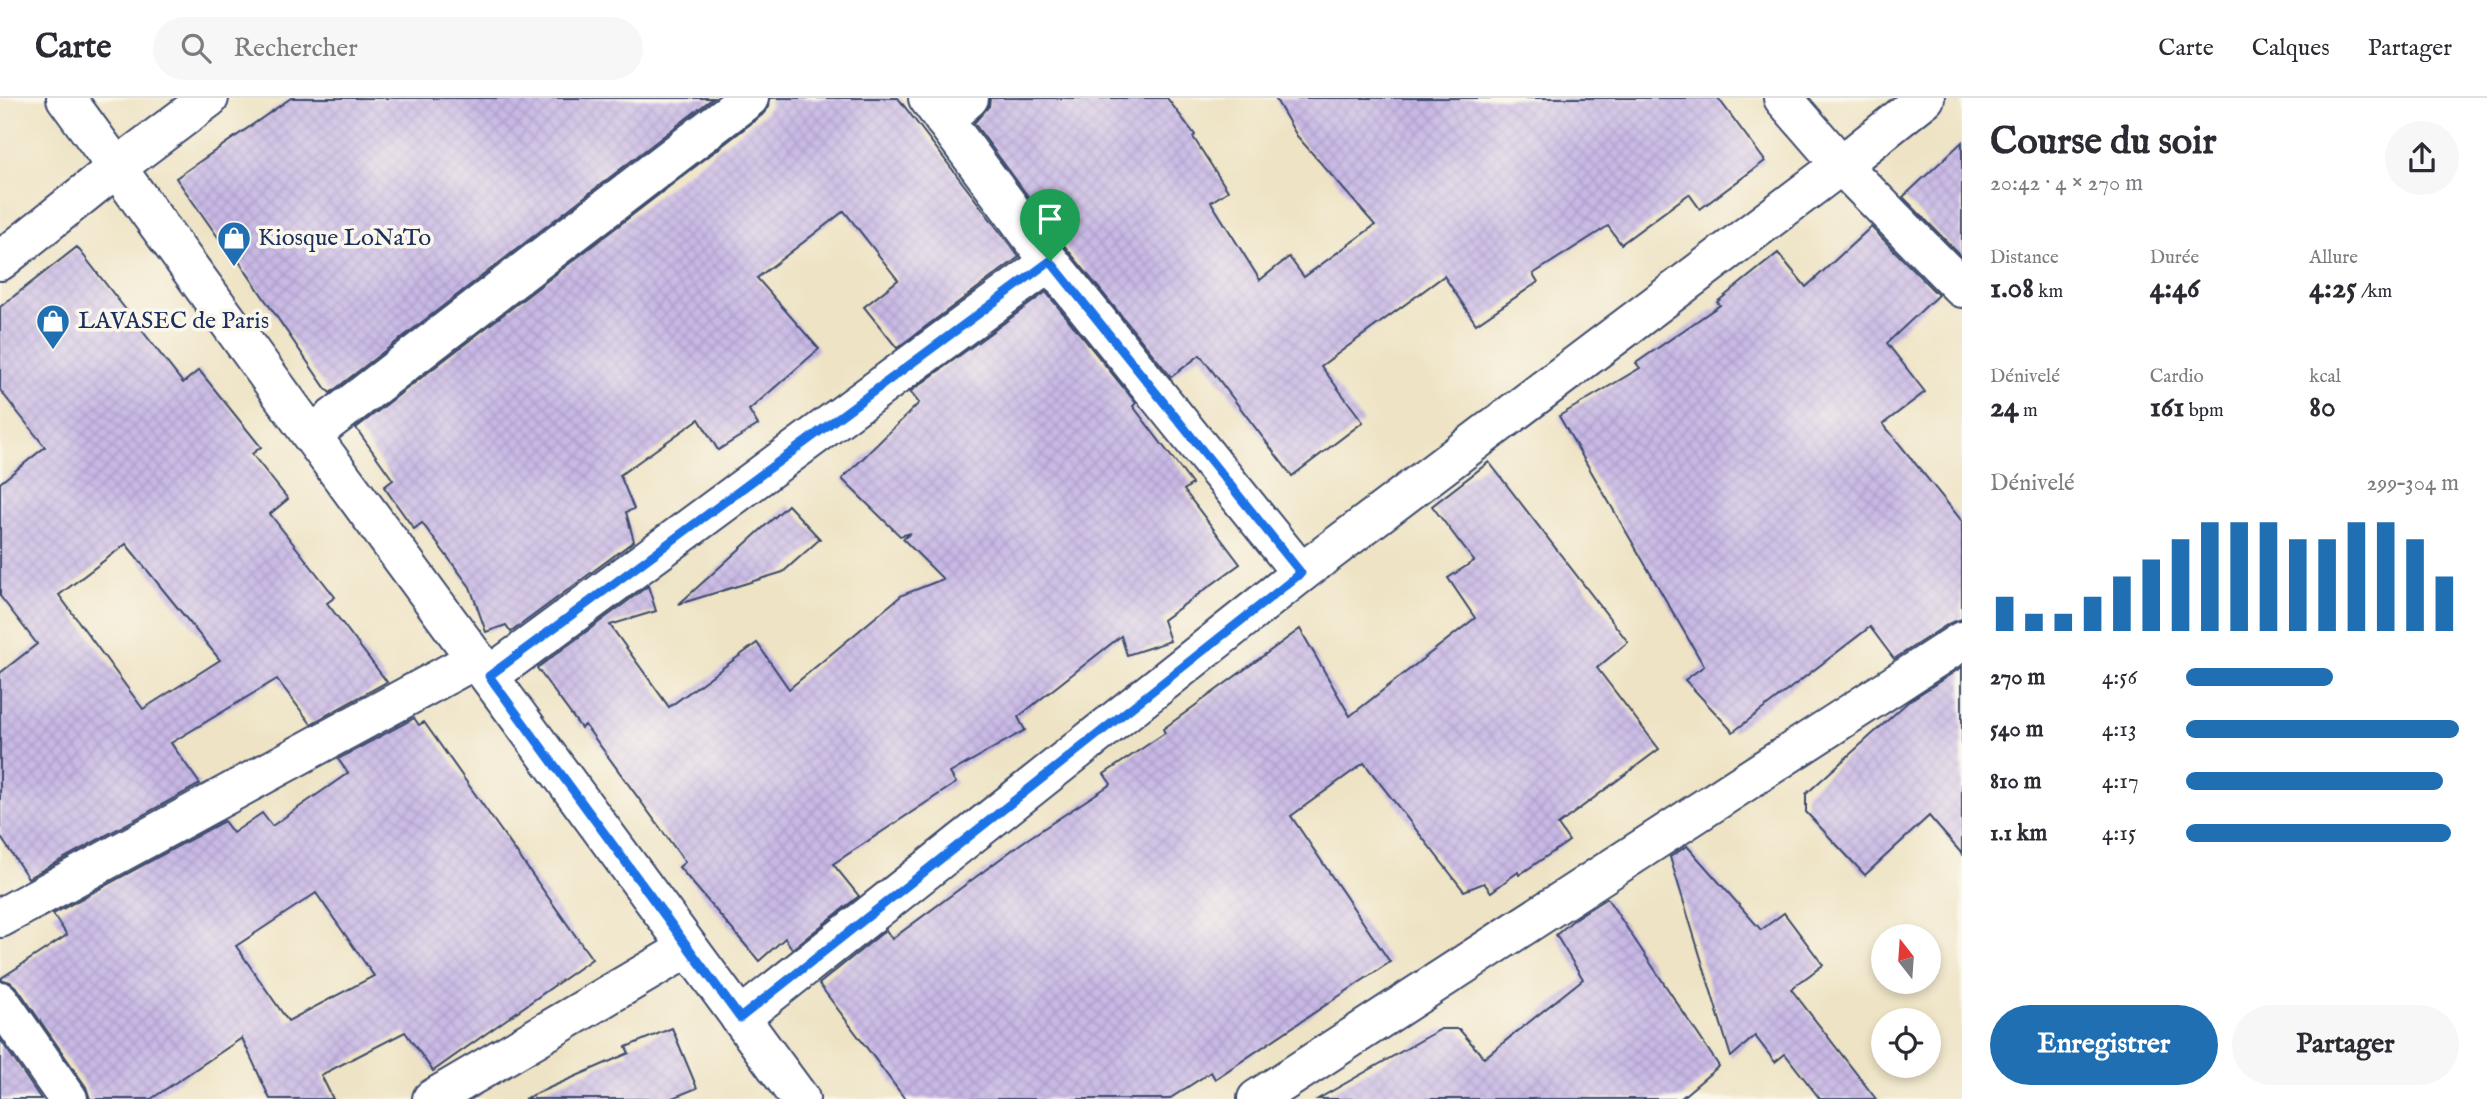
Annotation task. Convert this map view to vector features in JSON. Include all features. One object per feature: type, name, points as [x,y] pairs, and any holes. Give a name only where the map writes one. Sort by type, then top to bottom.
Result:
[{"type":"street","points":[[66,98],[800,1099]]},
{"type":"street","points":[[0,261],[209,98]]},
{"type":"street","points":[[311,435],[748,98]]},
{"type":"street","points":[[1783,98],[1841,165],[1962,288]]},
{"type":"street","points":[[740,1018],[1301,573],[1841,165],[1925,98]]},
{"type":"street","points":[[947,105],[1050,261],[1301,573]]},
{"type":"street","points":[[0,918],[482,668],[1050,261]]},
{"type":"street","points":[[1257,1099],[1962,641]]},
{"type":"street","points":[[432,1099],[688,948]]},
{"type":"street","points":[[0,1001],[68,1099]]},
{"type":"building","points":[[291,98],[713,98],[330,393],[223,238],[220,240],[176,178]]},
{"type":"building","points":[[770,98],[898,98],[1019,257],[897,348],[864,307],[898,280],[844,211],[757,278],[819,349],[749,410],[758,425],[718,450],[699,419],[620,475],[634,509],[626,512],[634,541],[511,632],[506,625],[486,632],[470,587],[422,523],[414,529],[384,487],[393,480],[356,428],[762,115],[769,107]]},
{"type":"building","points":[[990,98],[1167,98],[1195,135],[1193,137],[1228,191],[1211,202],[1260,280],[1289,257],[1304,277],[1375,225],[1297,136],[1275,98],[1718,98],[1765,161],[1700,209],[1689,194],[1621,244],[1608,226],[1533,274],[1538,282],[1476,324],[1444,276],[1321,366],[1363,422],[1292,476],[1200,355],[1171,377],[1067,249],[974,123],[989,106]]},
{"type":"building","points":[[1962,142],[1962,257],[1903,197]]},
{"type":"building","points":[[1871,227],[1938,295],[1887,343],[1925,392],[1883,424],[1962,521],[1962,619],[1950,623],[1894,659],[1870,627],[1733,732],[1685,680],[1704,666],[1559,416],[1640,368],[1636,363],[1720,305],[1717,302],[1778,253],[1806,287]]},
{"type":"building","points":[[77,247],[183,383],[199,370],[261,447],[252,454],[288,499],[270,514],[335,597],[327,603],[387,682],[311,724],[277,679],[171,743],[200,784],[28,878],[0,836],[0,673],[37,644],[0,596],[0,483],[45,447],[0,390],[0,307]],"holes":[[[126,544],[220,660],[143,709],[59,595]]]},
{"type":"building","points":[[1046,292],[1136,403],[1133,406],[1192,484],[1184,490],[1240,564],[1163,620],[1170,641],[1127,655],[1121,636],[1018,717],[1025,730],[950,773],[956,783],[833,864],[859,896],[792,949],[785,938],[759,961],[679,867],[685,862],[585,725],[581,728],[537,668],[648,586],[656,611],[610,625],[669,707],[757,643],[789,689],[902,595],[943,579],[903,539],[911,533],[900,536],[842,479],[919,403],[910,392]]},
{"type":"building","points":[[1489,462],[1628,642],[1597,668],[1659,749],[1558,825],[1569,841],[1491,892],[1484,883],[1464,891],[1364,763],[1291,816],[1390,962],[1215,1079],[1211,1072],[1169,1099],[905,1099],[819,984],[886,930],[892,939],[1023,842],[1111,784],[1104,774],[1165,733],[1163,729],[1300,629],[1350,716],[1475,618],[1448,578],[1474,561],[1432,506]]},
{"type":"building","points":[[788,505],[820,539],[783,572],[679,604]]},
{"type":"building","points":[[1962,667],[1962,854],[1929,816],[1865,875],[1806,812],[1806,794],[1909,701]]},
{"type":"building","points":[[414,718],[419,725],[424,722],[592,959],[433,1071],[405,1032],[321,1075],[333,1099],[270,1099],[242,1038],[151,1099],[90,1099],[86,1087],[18,989],[10,982],[0,979],[67,935],[53,914],[224,821],[233,833],[262,813],[272,826],[348,773],[338,759]],"holes":[[[316,893],[374,976],[288,1021],[236,946]]]},
{"type":"building","points":[[1687,846],[1761,930],[1784,913],[1823,965],[1791,989],[1876,1099],[1820,1099],[1785,1054],[1775,1062],[1755,1036],[1731,1057],[1670,857]]},
{"type":"building","points":[[1607,898],[1719,1066],[1680,1099],[1318,1099],[1441,1029],[1459,1029],[1484,1058],[1583,979],[1556,935],[1577,917]]},
{"type":"building","points":[[672,1028],[697,1088],[670,1099],[524,1099],[629,1053],[626,1047]]},
{"type":"building","points":[[0,1039],[41,1099],[0,1099]]},
{"type":"place","name":"Kiosque LoNaTo","points":[[234,268]]},
{"type":"place","name":"LAVASEC de Paris","points":[[53,351]]},
{"type":"route","points":[[1050,261],[1301,573],[740,1018],[489,676],[1050,261]]}]
